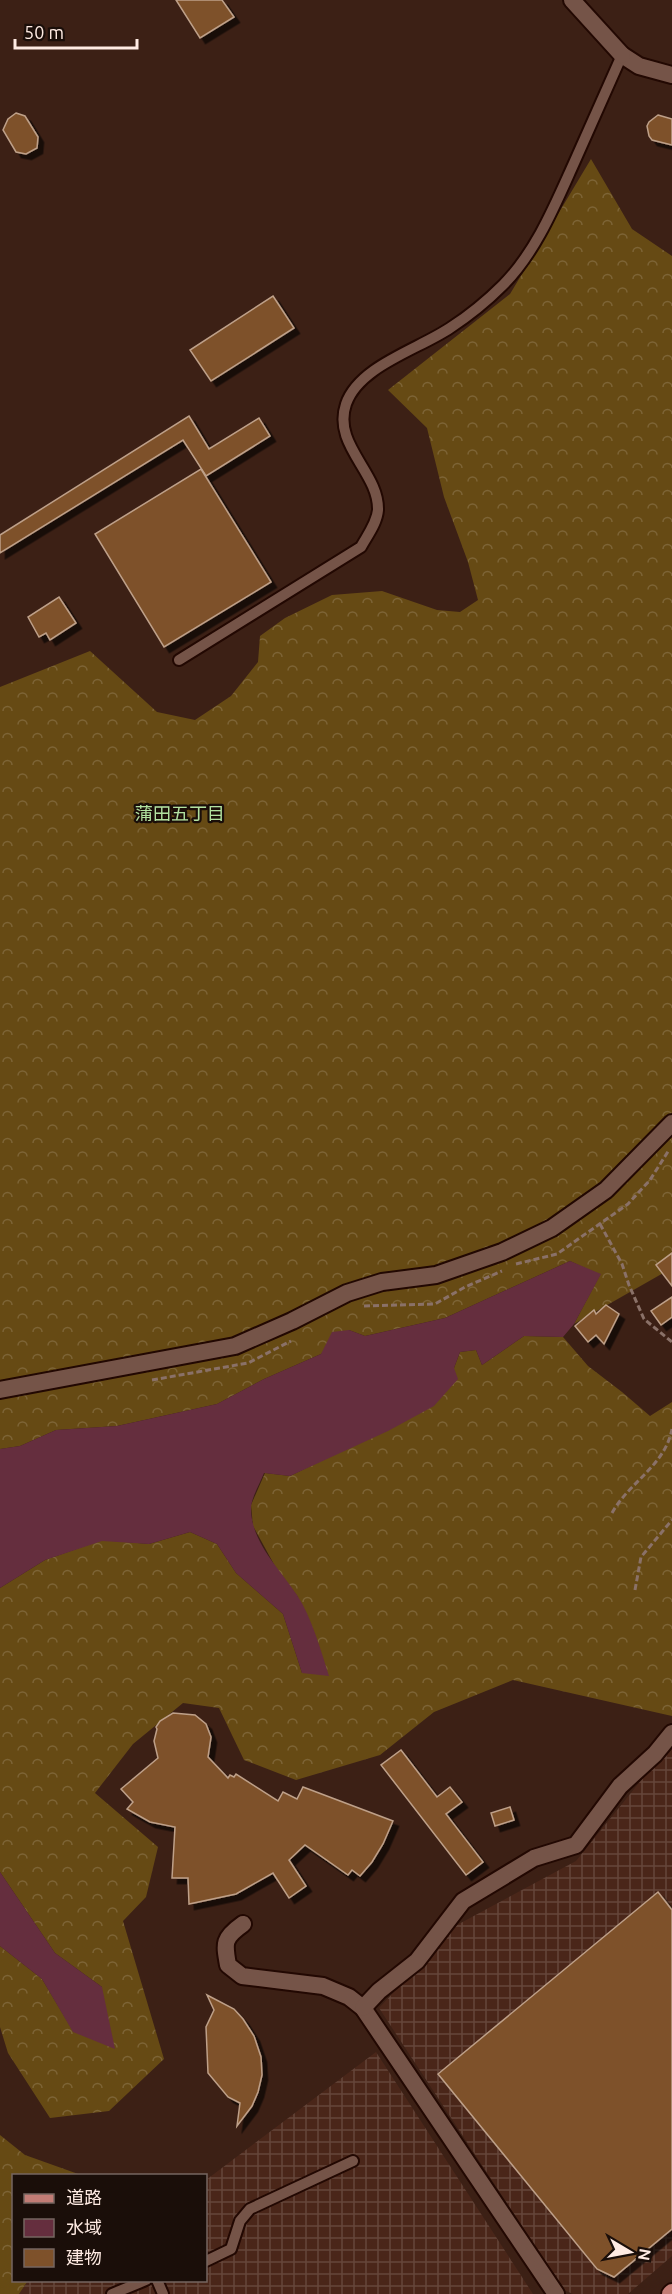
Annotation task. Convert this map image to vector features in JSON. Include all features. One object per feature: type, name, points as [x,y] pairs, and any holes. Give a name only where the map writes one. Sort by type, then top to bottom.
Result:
[{"type":"street","points":[[572,0],[622,55],[639,66],[672,75]]},
{"type":"street","points":[[0,1390],[235,1346],[347,1293],[382,1282],[436,1275],[502,1252],[552,1228],[606,1190],[672,1123]]},
{"type":"street","points":[[363,2008],[379,1991],[417,1961],[464,1901],[534,1858],[576,1845],[620,1786],[655,1754],[672,1733]]},
{"type":"street","points":[[243,1924],[230,1933],[225,1945],[228,1965],[242,1976],[323,1986],[349,1997],[363,2008],[556,2294]]},
{"type":"lane","points":[[179,660],[361,547],[378,511],[375,490],[349,445],[344,427],[345,405],[354,389],[371,372],[450,328],[504,285],[529,251],[551,214],[622,55]]},
{"type":"lane","points":[[207,2261],[231,2249],[240,2221],[250,2210],[353,2161]]},
{"type":"lane","points":[[112,2294],[141,2282]]},
{"type":"path","points":[[672,1146],[650,1180],[628,1204],[600,1224],[622,1264],[644,1319],[672,1342]]},
{"type":"path","points":[[612,1513],[620,1499],[660,1458],[670,1440],[672,1429]]},
{"type":"path","points":[[635,1590],[641,1557],[672,1520]]},
{"type":"shaded area","points":[[672,1742],[672,2256],[628,2294],[573,2294],[564,2290],[379,2008],[457,1925],[576,1861]]},
{"type":"shaded area","points":[[376,2052],[533,2294],[19,2294],[27,2282],[207,2282],[207,2179]]},
{"type":"green space","points":[[591,159],[632,229],[672,256],[672,1268],[574,1324],[600,1275],[570,1261],[445,1318],[365,1336],[349,1330],[321,1354],[264,1379],[217,1404],[117,1426],[56,1430],[20,1446],[0,1449],[0,687],[90,651],[157,712],[195,720],[231,696],[258,662],[260,636],[285,618],[332,595],[382,591],[437,610],[460,612],[478,600],[468,562],[444,497],[427,428],[388,390],[510,294]]},
{"type":"green space","points":[[524,1336],[563,1337],[588,1366],[650,1416],[672,1402],[672,1716],[513,1680],[434,1712],[380,1755],[296,1780],[244,1760],[219,1708],[183,1703],[133,1744],[95,1793],[158,1847],[146,1897],[123,1921],[164,2059],[109,2111],[50,2118],[8,2053],[0,2027],[0,1946],[42,1979],[73,2031],[102,1987],[55,1953],[0,1872],[0,1588],[45,1560],[102,1540],[149,1544],[190,1532],[217,1544],[236,1573],[283,1614],[302,1673],[298,1597],[276,1568],[253,1526],[251,1505],[265,1473],[290,1476],[349,1447],[454,1368],[460,1352],[476,1350],[482,1365]]},
{"type":"green space","points":[[0,2135],[25,2155],[78,2174],[12,2174],[12,2282],[27,2282],[19,2294],[0,2294]]},
{"type":"water","points":[[570,1261],[601,1274],[574,1324],[563,1337],[524,1336],[482,1365],[476,1350],[460,1352],[454,1368],[458,1379],[434,1406],[388,1431],[290,1476],[264,1473],[254,1494],[251,1507],[255,1531],[267,1554],[302,1604],[316,1635],[329,1676],[302,1673],[283,1614],[236,1573],[217,1544],[190,1532],[149,1544],[102,1541],[45,1560],[0,1588],[0,1449],[20,1446],[56,1430],[117,1426],[217,1404],[264,1379],[321,1354],[332,1332],[349,1330],[365,1336],[445,1318]]},
{"type":"water","points":[[0,1872],[55,1953],[102,1987],[115,2049],[73,2032],[42,1979],[0,1946]]},
{"type":"building","points":[[176,0],[222,0],[234,17],[200,38]]},
{"type":"building","points":[[16,113],[25,116],[38,137],[37,148],[26,154],[16,152],[3,130],[8,119]]},
{"type":"building","points":[[658,115],[672,119],[672,145],[652,140],[649,136],[647,126]]},
{"type":"building","points":[[273,296],[294,328],[211,381],[190,350]]},
{"type":"building","points":[[189,416],[209,449],[259,418],[270,436],[206,476],[183,440],[0,553],[0,535]]},
{"type":"building","points":[[201,469],[271,582],[164,647],[95,534]]},
{"type":"building","points":[[59,597],[76,623],[50,640],[46,633],[39,637],[28,617]]},
{"type":"building","points":[[672,1253],[672,1286],[656,1265]]},
{"type":"building","points":[[672,1297],[672,1317],[661,1325],[651,1311]]},
{"type":"building","points":[[606,1305],[619,1314],[604,1344],[596,1335],[588,1342],[575,1326],[594,1310],[596,1314]]},
{"type":"building","points":[[173,1713],[195,1715],[206,1724],[211,1737],[208,1757],[228,1778],[236,1774],[278,1801],[283,1792],[297,1799],[303,1787],[393,1821],[372,1862],[360,1876],[352,1870],[348,1875],[305,1845],[289,1860],[306,1886],[289,1898],[273,1873],[236,1894],[189,1904],[188,1878],[172,1878],[175,1827],[150,1822],[127,1809],[133,1802],[121,1789],[158,1758],[154,1741],[156,1727],[160,1721]]},
{"type":"building","points":[[401,1750],[437,1797],[450,1787],[462,1802],[446,1814],[483,1862],[466,1875],[381,1765]]},
{"type":"building","points":[[510,1807],[514,1820],[495,1826],[491,1813]]},
{"type":"building","points":[[658,1892],[672,1910],[672,2229],[614,2277],[597,2269],[438,2074]]},
{"type":"building","points":[[207,1995],[234,2009],[243,2019],[254,2036],[261,2057],[262,2075],[258,2092],[252,2106],[237,2126],[240,2103],[228,2097],[208,2073],[206,2027],[214,2010]]},
{"type":"district","name":"蒲田五丁目","points":[[180,814]]}]
